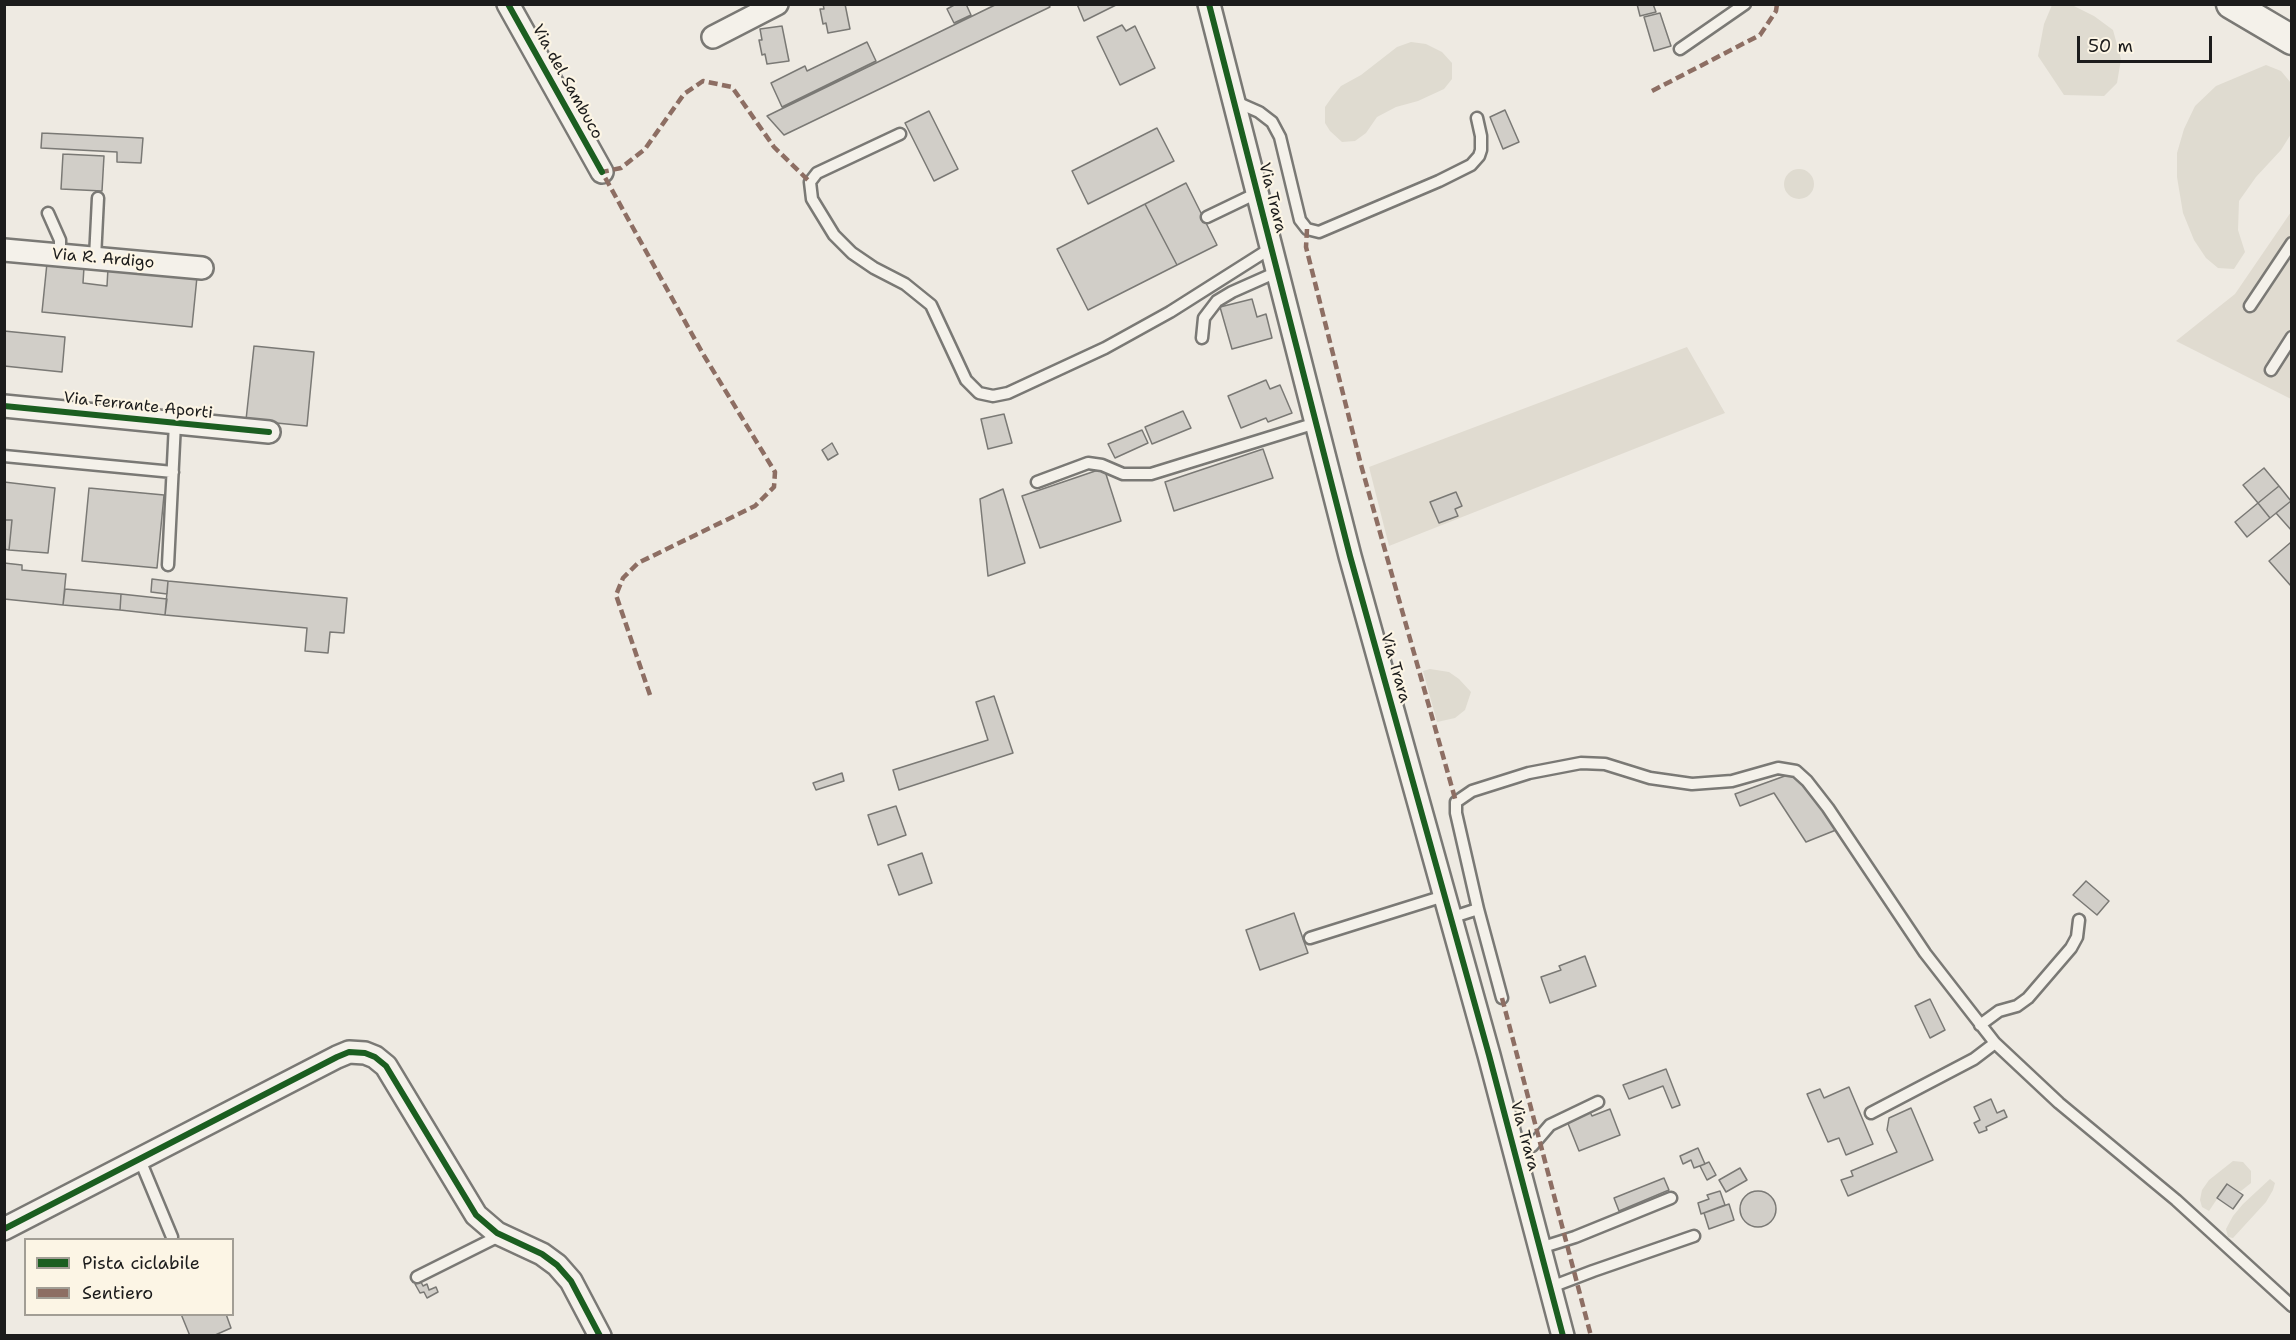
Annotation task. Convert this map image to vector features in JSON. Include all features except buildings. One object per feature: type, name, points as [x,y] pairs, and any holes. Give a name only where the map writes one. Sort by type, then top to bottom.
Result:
[{"type":"main road","points":[[2230,4],[2292,40]]},
{"type":"street","name":"Via del Sambuco","points":[[508,4],[602,172]]},
{"type":"street","points":[[713,37],[777,4]]},
{"type":"street","name":"Via Trara","points":[[1209,4],[1350,556],[1563,1335]]},
{"type":"street","name":"Via R. Ardigo","points":[[4,250],[202,268]]},
{"type":"street","name":"Via Ferrante Aporti","points":[[4,406],[269,432]]},
{"type":"street","points":[[4,1229],[337,1057],[350,1052],[365,1053],[375,1057],[386,1066],[472,1209],[486,1224],[502,1235],[542,1254],[557,1265],[572,1281],[600,1335]]},
{"type":"lane","points":[[1680,49],[1745,4]]},
{"type":"lane","points":[[1233,101],[1259,112],[1272,122],[1280,137],[1300,220],[1307,229],[1319,232],[1467,168],[1476,160],[1481,150],[1477,118]]},
{"type":"lane","points":[[900,134],[817,173],[810,182],[812,199],[834,235],[852,253],[874,268],[905,284],[931,306],[966,380],[980,393],[993,396],[1008,393],[1105,348],[1170,312],[1271,248]]},
{"type":"lane","points":[[1207,217],[1257,193]]},
{"type":"lane","points":[[95,258],[98,198]]},
{"type":"lane","points":[[48,213],[60,240],[60,255]]},
{"type":"lane","points":[[2250,306],[2292,243]]},
{"type":"lane","points":[[1202,338],[1204,318],[1217,301],[1277,272]]},
{"type":"lane","points":[[2271,370],[2292,337]]},
{"type":"lane","points":[[168,565],[175,423]]},
{"type":"lane","points":[[1037,482],[1088,463],[1102,465],[1123,474],[1151,474],[1316,423]]},
{"type":"lane","points":[[4,456],[173,472]]},
{"type":"lane","points":[[1502,998],[1456,818],[1456,802],[1466,794],[1529,773],[1581,764],[1605,764],[1650,778],[1702,784],[1732,781],[1778,768],[1787,768],[1803,777],[1828,808],[1925,953],[1995,1043],[2059,1103],[2176,1200],[2292,1306]]},
{"type":"lane","points":[[1310,938],[1444,896]]},
{"type":"lane","points":[[1450,918],[1478,909]]},
{"type":"lane","points":[[1980,1025],[1999,1011],[2017,1006],[2028,998],[2071,948],[2077,937],[2079,920]]},
{"type":"lane","points":[[1871,1113],[1974,1059],[1995,1043]]},
{"type":"lane","points":[[1515,1154],[1532,1146],[1550,1125],[1598,1102]]},
{"type":"lane","points":[[140,1160],[172,1237]]},
{"type":"lane","points":[[1540,1248],[1671,1198]]},
{"type":"lane","points":[[417,1277],[502,1235]]},
{"type":"lane","points":[[1551,1287],[1593,1270],[1694,1236]]},
{"type":"shaded area","points":[[2052,5],[2074,6],[2094,16],[2113,30],[2121,59],[2117,83],[2104,96],[2064,95],[2038,56],[2044,24]]},
{"type":"shaded area","points":[[1411,42],[1426,44],[1442,52],[1452,63],[1452,79],[1444,89],[1418,101],[1396,107],[1377,117],[1366,133],[1355,141],[1342,142],[1325,123],[1325,107],[1341,86],[1361,75],[1397,47]]},
{"type":"shaded area","points":[[2266,65],[2281,71],[2291,83],[2291,134],[2281,150],[2256,177],[2239,201],[2238,230],[2245,252],[2234,269],[2218,268],[2206,258],[2194,240],[2183,213],[2177,177],[2177,153],[2184,129],[2195,106],[2216,86]]},
{"type":"shaded area","points":[[1799,169],[1810,173],[1814,184],[1810,195],[1799,199],[1788,195],[1784,184],[1788,173]]},
{"type":"shaded area","points":[[2291,212],[2291,399],[2176,341],[2235,294]]},
{"type":"shaded area","points":[[1687,347],[1725,413],[1389,546],[1369,467]]},
{"type":"shaded area","points":[[1430,669],[1449,672],[1471,692],[1465,710],[1455,718],[1437,722],[1423,671]]},
{"type":"shaded area","points":[[2233,1161],[2243,1162],[2251,1171],[2251,1183],[2241,1191],[2229,1190],[2219,1196],[2209,1211],[2202,1207],[2200,1200],[2202,1190],[2209,1180]]},
{"type":"shaded area","points":[[2270,1179],[2275,1183],[2266,1202],[2233,1238],[2228,1237],[2226,1229],[2233,1216]]},
{"type":"marked path","points":[[1652,91],[1760,35],[1776,11],[1777,4]]},
{"type":"marked path","points":[[650,695],[616,595],[623,578],[638,563],[755,506],[774,487],[775,472],[703,354],[602,172],[621,168],[645,149],[684,94],[703,81],[732,87],[774,147],[810,182]]},
{"type":"marked path","points":[[1307,229],[1306,247],[1361,465],[1456,802]]},
{"type":"marked path","points":[[1502,998],[1591,1336]]},
{"type":"cycle path","points":[[508,4],[602,172]]},
{"type":"cycle path","points":[[1209,4],[1350,556],[1489,1055],[1563,1336]]},
{"type":"cycle path","points":[[4,406],[269,432]]},
{"type":"cycle path","points":[[4,1229],[337,1057],[349,1052],[365,1053],[375,1057],[386,1066],[476,1215],[497,1233],[542,1254],[557,1265],[571,1281],[600,1336]]}]
